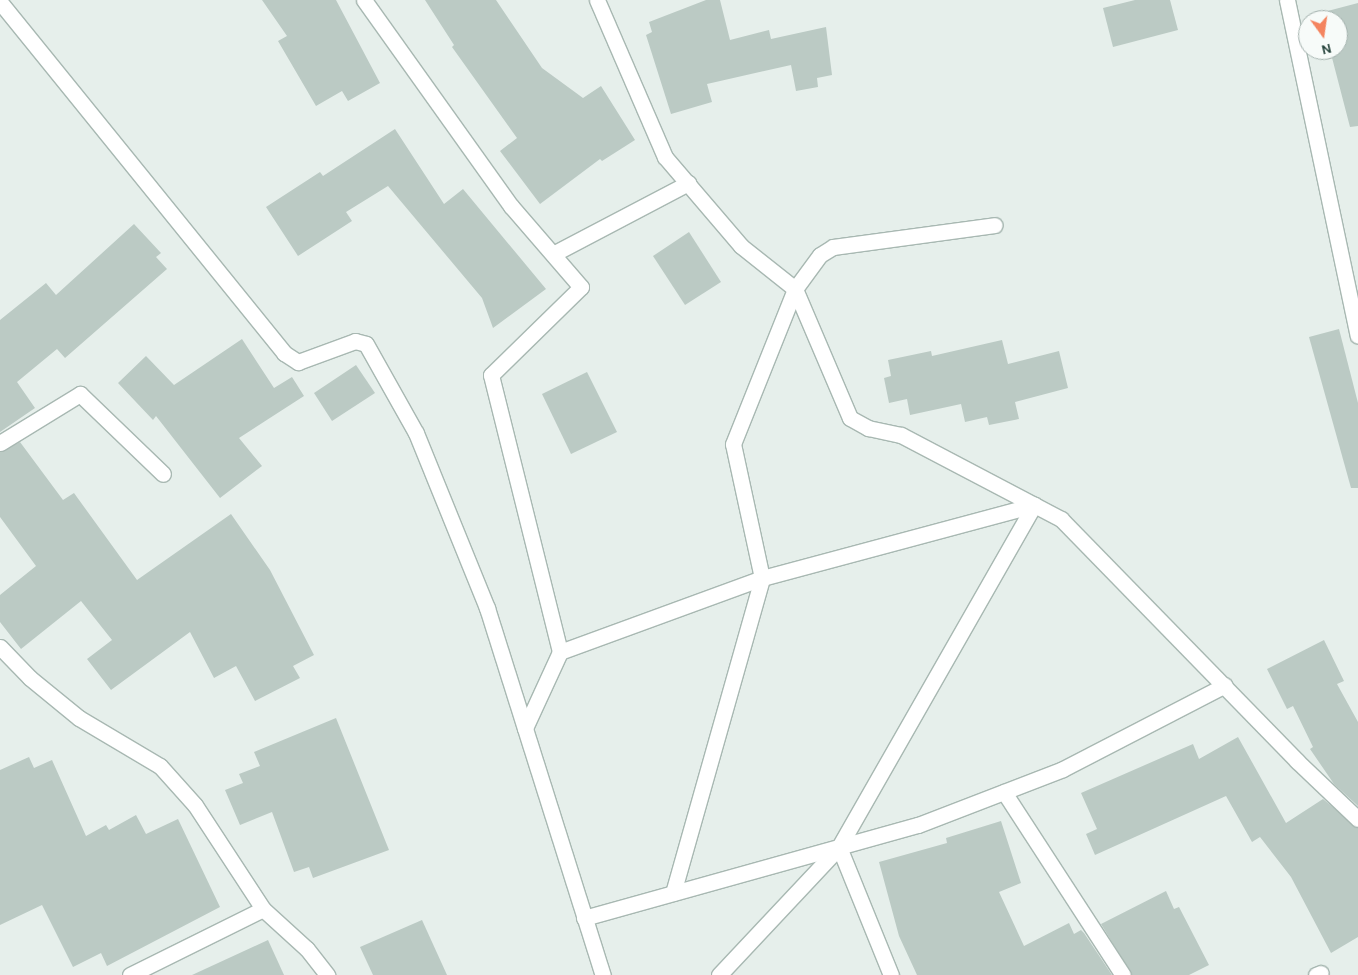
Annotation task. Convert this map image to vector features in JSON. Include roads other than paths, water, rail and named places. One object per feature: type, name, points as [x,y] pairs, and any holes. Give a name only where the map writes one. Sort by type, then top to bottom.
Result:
[{"type":"street","points":[[364,0],[511,206],[581,287],[492,375],[560,652],[525,728]]},
{"type":"street","points":[[597,0],[665,157],[741,246],[795,289],[850,418],[868,428],[901,436],[1062,519],[1358,818]]},
{"type":"street","points":[[1287,0],[1356,319],[1358,336]]},
{"type":"street","points":[[0,2],[284,353],[298,362],[355,341],[366,344],[416,433],[487,608],[603,975]]},
{"type":"street","points":[[553,254],[688,184]]},
{"type":"street","points":[[673,893],[762,578],[733,444],[795,289],[820,255],[833,247],[995,224]]},
{"type":"street","points":[[0,443],[80,394],[163,474]]},
{"type":"street","points":[[560,652],[762,578],[1034,505]]},
{"type":"street","points":[[719,975],[839,847],[1034,505]]},
{"type":"street","points":[[0,647],[30,678],[79,718],[160,766],[195,805],[263,909],[307,949],[327,975]]},
{"type":"street","points":[[584,918],[918,825],[1064,769],[1225,685]]},
{"type":"street","points":[[1004,792],[1123,975]]},
{"type":"street","points":[[839,847],[892,975]]},
{"type":"street","points":[[130,975],[263,909]]}]
